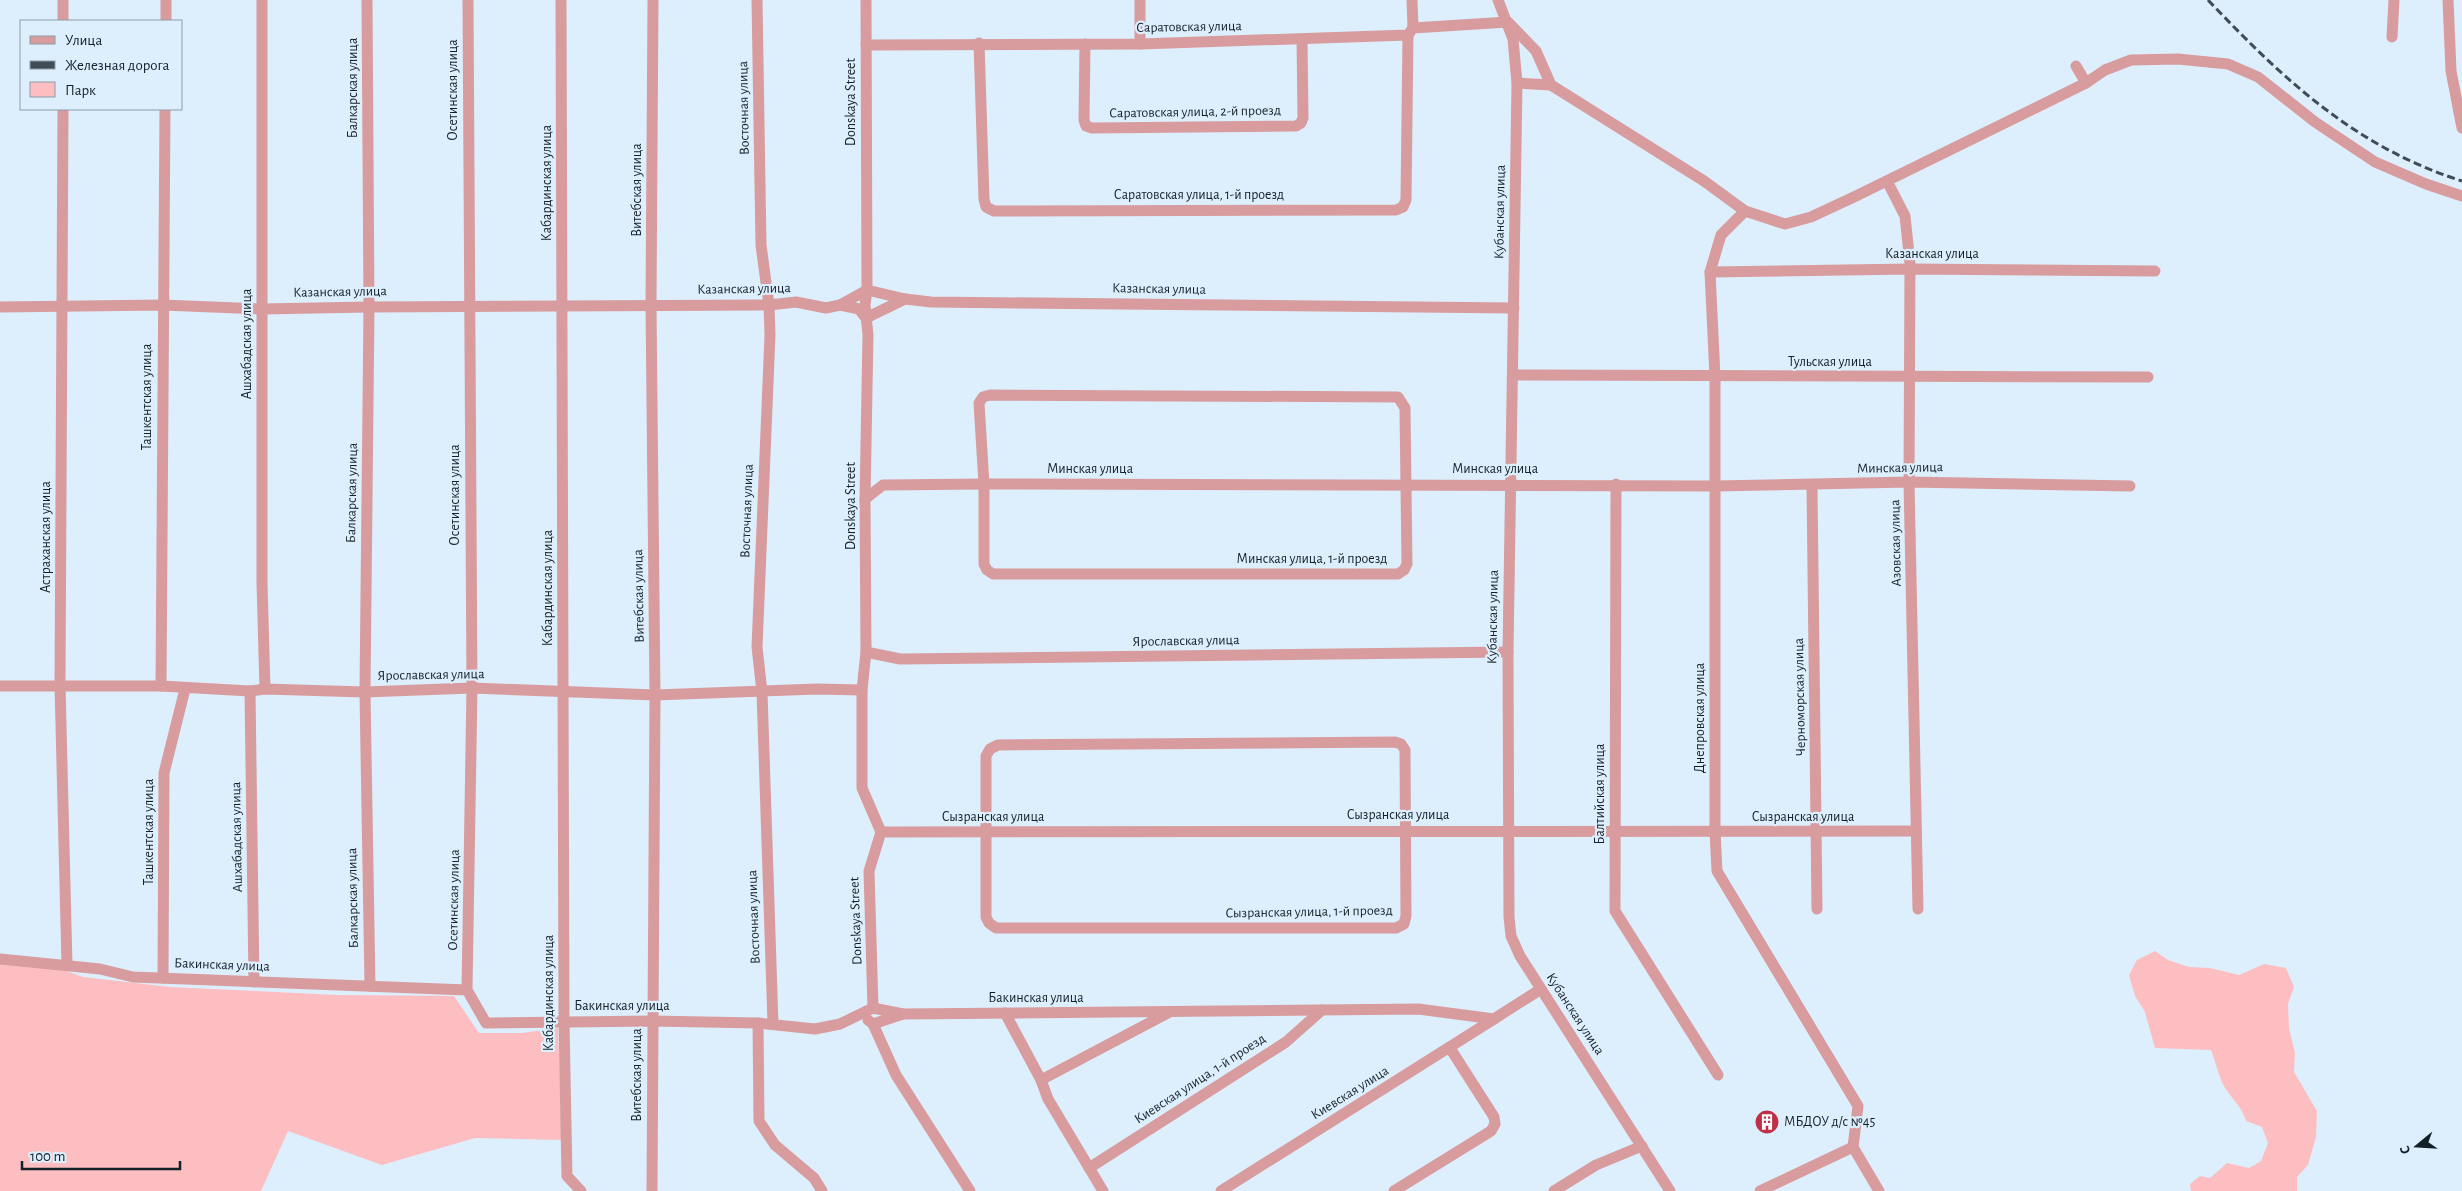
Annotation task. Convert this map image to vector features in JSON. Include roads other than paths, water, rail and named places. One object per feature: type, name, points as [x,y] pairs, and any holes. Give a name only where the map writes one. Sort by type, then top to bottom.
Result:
[{"type":"street","points":[[63,0],[63,20]]},
{"type":"street","points":[[166,0],[166,20]]},
{"type":"street","name":"Ашхабадская улица","points":[[262,0],[262,583],[265,689]]},
{"type":"street","name":"Балкарская улица","points":[[367,0],[369,306],[365,692],[370,986]]},
{"type":"street","name":"Осетинская улица","points":[[467,990],[472,688],[468,306],[468,0]]},
{"type":"street","name":"Кабардинская улица","points":[[561,0],[564,1022],[567,1176],[581,1191]]},
{"type":"street","name":"Витебская улица","points":[[652,1191],[655,695],[651,305],[654,0]]},
{"type":"street","name":"Восточная улица","points":[[757,0],[761,246],[769,305],[770,335],[756,647],[762,692],[773,1024]]},
{"type":"street","name":"Donskaya Street","points":[[866,0],[867,290],[865,305],[868,335],[865,499],[866,652],[862,690],[862,788],[881,832],[869,871],[873,1008]]},
{"type":"street","points":[[1140,0],[1140,44]]},
{"type":"street","points":[[1410,32],[1412,0]]},
{"type":"street","name":"Кубанская улица","points":[[1498,0],[1508,22],[1516,57],[1517,84],[1508,652],[1511,936],[1520,956],[1670,1191]]},
{"type":"street","points":[[2392,37],[2394,0]]},
{"type":"street","points":[[2448,0],[2451,71],[2462,128]]},
{"type":"street","points":[[1508,22],[1536,51],[1550,85]]},
{"type":"street","name":"Саратовская улица","points":[[866,45],[979,43],[1140,44],[1302,39],[1410,32],[1508,22]]},
{"type":"street","name":"Саратовская улица, 1-й проезд","points":[[979,43],[984,199],[986,207],[994,210],[1396,210],[1403,207],[1406,200],[1410,32]]},
{"type":"street","name":"Саратовская улица, 2-й проезд","points":[[1085,44],[1084,120],[1086,126],[1092,128],[1296,126],[1303,118],[1302,39]]},
{"type":"street","points":[[1517,84],[1550,85],[1704,181],[1745,211],[1785,224],[1811,217],[1887,182],[2086,83],[2105,70],[2131,60],[2178,59],[2228,64],[2258,78],[2315,122],[2375,162],[2426,184],[2462,196]]},
{"type":"street","points":[[2076,66],[2086,83]]},
{"type":"street","name":"Астраханская улица","points":[[63,110],[60,685],[67,965]]},
{"type":"street","name":"Ташкентская улица","points":[[162,686],[162,305],[165,110]]},
{"type":"street","name":"Азовская улица","points":[[1887,182],[1905,216],[1910,269],[1910,482],[1918,909]]},
{"type":"street","name":"Днепровская улица","points":[[1745,211],[1721,235],[1710,272],[1715,377],[1715,831],[1718,871],[1858,1106],[1854,1147]]},
{"type":"street","name":"Казанская улица","points":[[1710,272],[1910,269],[2155,271]]},
{"type":"street","name":"Казанская улица","points":[[0,307],[162,305],[262,309],[369,306],[769,305],[796,302],[826,308],[840,304],[867,290],[904,299],[931,302],[1514,308]]},
{"type":"street","points":[[840,304],[859,309],[866,318],[904,299]]},
{"type":"street","name":"Тульская улица","points":[[1513,375],[2148,377]]},
{"type":"street","name":"Минская улица, 1-й проезд","points":[[990,394],[1398,397],[1405,408],[1408,484],[1407,564],[1404,570],[1398,574],[994,574],[987,570],[984,564],[984,484],[980,404],[983,397],[990,394]]},
{"type":"street","name":"Минская улица","points":[[865,499],[883,485],[1616,484],[1715,486],[1910,482],[2130,486]]},
{"type":"street","name":"Балтийская улица","points":[[1616,484],[1615,911],[1718,1075]]},
{"type":"street","name":"Черноморская улица","points":[[1812,485],[1817,909]]},
{"type":"street","name":"Ярославская улица","points":[[866,652],[900,659],[1508,652]]},
{"type":"street","name":"Ярославская улица","points":[[0,686],[162,686],[250,692],[265,689],[365,692],[472,688],[655,695],[817,689],[862,690]]},
{"type":"street","name":"Ташкентская улица","points":[[163,978],[164,773],[185,688]]},
{"type":"street","name":"Ашхабадская улица","points":[[250,692],[254,982]]},
{"type":"street","name":"Сызранская улица, 1-й проезд","points":[[1395,742],[1402,744],[1404,750],[1406,916],[1404,924],[1396,928],[996,928],[989,924],[986,917],[985,832],[986,756],[990,749],[998,745],[1395,742]]},
{"type":"street","name":"Сызранская улица","points":[[881,832],[1614,830],[1817,833],[1916,831]]},
{"type":"street","name":"Бакинская улица","points":[[0,960],[67,965],[133,977],[467,990],[486,1023],[652,1021],[758,1023],[816,1029],[840,1024],[873,1008],[903,1014],[1170,1013],[1418,1009],[1494,1019]]},
{"type":"street","points":[[1494,1019],[1541,989]]},
{"type":"street","name":"Киевская улица, 1-й проезд","points":[[1089,1168],[1286,1042],[1322,1010]]},
{"type":"street","points":[[1006,1013],[1041,1080],[1048,1099],[1102,1191]]},
{"type":"street","name":"Бакинская улица","points":[[1041,1080],[1170,1013]]},
{"type":"street","points":[[861,1014],[873,1024],[896,1075],[970,1191]]},
{"type":"street","points":[[873,1024],[903,1014]]},
{"type":"street","name":"Киевская улица","points":[[1221,1191],[1494,1019]]},
{"type":"street","points":[[758,1023],[759,1121],[775,1145],[814,1178],[822,1191]]},
{"type":"street","points":[[1394,1191],[1491,1131],[1495,1124],[1494,1117],[1450,1048]]},
{"type":"street","points":[[1554,1191],[1596,1165],[1642,1146]]},
{"type":"street","points":[[1760,1191],[1782,1179],[1854,1147],[1879,1191]]},
{"type":"street","points":[[1782,1179],[1785,1191]]},
{"type":"railway","points":[[2208,0],[2264,57],[2293,83],[2354,130],[2423,167],[2462,181]]},
{"type":"place","name":"МБДОУ д/с №45","points":[[1767,1122]]}]
